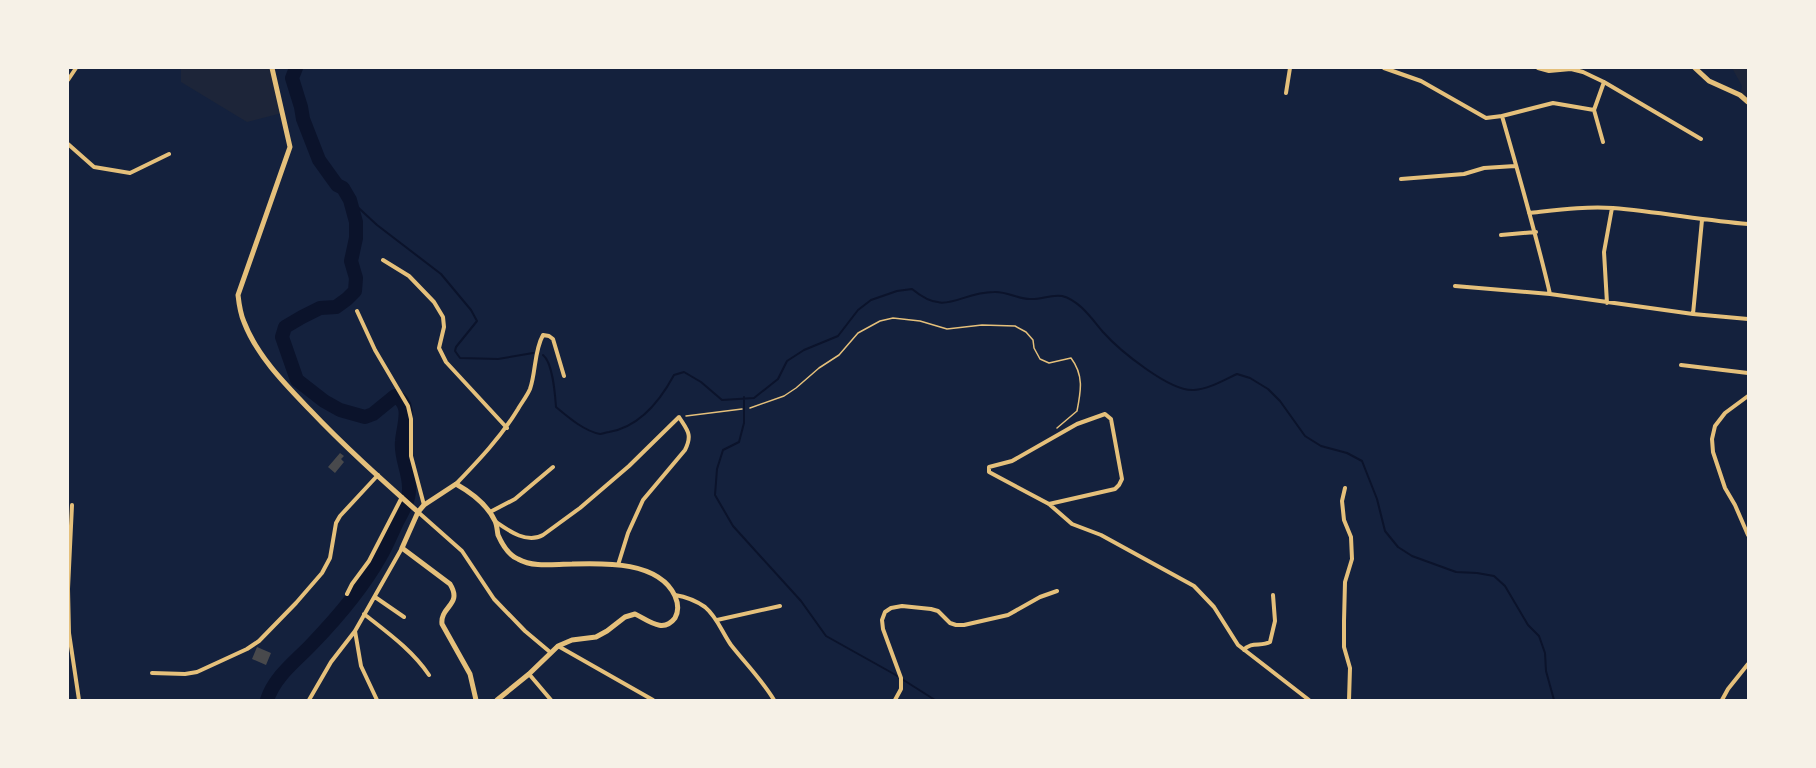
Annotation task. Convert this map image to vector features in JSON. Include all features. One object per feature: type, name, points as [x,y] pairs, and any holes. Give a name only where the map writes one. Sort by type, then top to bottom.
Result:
[{"type":"street","points":[[68,80],[76,68]]},
{"type":"street","points":[[272,68],[290,147],[238,295],[244,324],[269,365],[287,387],[333,434],[462,551],[494,599],[525,631],[550,652]]},
{"type":"street","points":[[1286,93],[1290,68]]},
{"type":"street","points":[[1384,68],[1421,81],[1486,118],[1553,103],[1594,110]]},
{"type":"street","points":[[1538,68],[1549,71],[1571,69],[1583,72],[1701,138]]},
{"type":"street","points":[[1695,68],[1709,81],[1740,95],[1749,102]]},
{"type":"street","points":[[1603,142],[1594,110],[1604,82]]},
{"type":"street","points":[[1502,116],[1536,232],[1550,294]]},
{"type":"street","points":[[68,144],[94,166],[130,173],[169,154]]},
{"type":"street","points":[[1401,179],[1464,174],[1484,168],[1515,166]]},
{"type":"street","points":[[1529,213],[1612,208],[1749,224]]},
{"type":"street","points":[[1607,303],[1604,252],[1612,208]]},
{"type":"street","points":[[1693,314],[1702,220]]},
{"type":"street","points":[[1501,235],[1536,232]]},
{"type":"street","points":[[383,260],[409,276],[434,302],[443,316],[444,327],[440,348],[446,362],[507,428]]},
{"type":"street","points":[[1455,286],[1550,294],[1693,314],[1749,319]]},
{"type":"street","points":[[357,311],[375,350],[408,406],[411,419],[411,456],[424,505]]},
{"type":"street","points":[[309,700],[331,662],[355,631],[375,597],[402,548],[415,509],[456,484],[484,456],[507,428],[529,391],[539,342],[543,335],[553,339],[564,376]]},
{"type":"street","points":[[1681,365],[1749,373]]},
{"type":"street","points":[[1749,396],[1725,413],[1715,426],[1712,439],[1713,452],[1725,488],[1749,535]]},
{"type":"street","points":[[1049,504],[1116,489],[1119,485],[1122,479],[1109,416],[1105,414],[1077,424],[1012,461],[989,467],[988,472],[1049,504],[1072,524],[1101,535],[1194,586],[1214,607],[1232,637],[1244,650],[1309,700]]},
{"type":"street","points":[[456,484],[475,496],[496,522],[524,538],[538,538],[580,508],[629,466],[679,417],[690,435],[689,443],[643,500],[628,533],[618,565]]},
{"type":"street","points":[[489,513],[515,499],[553,467]]},
{"type":"street","points":[[152,673],[197,672],[259,641],[322,573],[330,558],[339,516],[378,475]]},
{"type":"street","points":[[1345,488],[1342,501],[1344,520],[1351,537],[1352,559],[1345,582],[1344,621],[1344,647],[1350,668],[1349,700]]},
{"type":"street","points":[[347,594],[369,561],[400,496]]},
{"type":"street","points":[[72,505],[68,589],[69,633],[79,700]]},
{"type":"street","points":[[496,522],[498,534],[505,548],[514,558],[527,563],[618,565],[649,572],[659,577],[674,594],[678,605],[677,615],[670,624],[660,626],[651,624],[635,614],[625,616],[596,637],[572,640],[558,646],[497,700]]},
{"type":"street","points":[[402,548],[450,584],[455,592],[454,599],[443,615],[442,624],[470,674],[476,700]]},
{"type":"street","points":[[895,700],[902,688],[902,678],[883,629],[882,620],[885,612],[902,606],[931,609],[938,611],[956,626],[1008,615],[1040,597],[1057,591]]},
{"type":"street","points":[[674,594],[693,599],[707,609],[717,620],[731,645],[765,685],[774,700]]},
{"type":"street","points":[[1244,650],[1251,645],[1270,642],[1275,621],[1273,595]]},
{"type":"street","points":[[375,597],[404,617]]},
{"type":"street","points":[[717,620],[780,606]]},
{"type":"street","points":[[364,614],[408,649],[429,675]]},
{"type":"street","points":[[355,631],[361,666],[377,700]]},
{"type":"street","points":[[558,646],[652,700]]},
{"type":"street","points":[[1722,700],[1728,689],[1749,664]]},
{"type":"street","points":[[529,674],[551,700]]},
{"type":"path","points":[[750,408],[784,396],[796,388],[811,374],[839,355],[858,333],[880,321],[893,318],[920,321],[947,329],[1003,324],[1015,326],[1026,332],[1033,340],[1034,348],[1040,359],[1049,363],[1071,358],[1080,372],[1077,411],[1054,431]]},
{"type":"path","points":[[679,417],[742,409]]},
{"type":"shaded area","points":[[181,68],[272,68],[282,113],[247,122],[181,82]]},
{"type":"shaded area","points":[[1732,68],[1748,68],[1748,102],[1740,95],[1742,86]]},
{"type":"building","points":[[340,453],[344,456],[341,459],[344,462],[335,473],[328,467]]},
{"type":"building","points":[[257,647],[271,653],[266,665],[252,659]]},
{"type":"waterway","points":[[267,700],[280,676],[331,624],[373,569],[409,494],[402,447],[406,416],[401,400],[395,396],[373,414],[365,417],[340,410],[297,380],[282,337],[285,327],[302,317],[320,308],[336,307],[347,299],[355,291],[356,278],[351,261],[356,238],[356,222],[350,200],[343,188],[337,185],[319,160],[303,119],[292,78],[296,68]]},
{"type":"waterway","points":[[350,200],[377,225],[441,274],[471,310],[477,321],[456,347],[455,351],[460,358],[498,359],[533,353]]},
{"type":"waterway","points":[[543,355],[551,372],[556,407],[582,427],[600,434],[620,429],[639,419],[655,403],[674,375],[684,372],[701,382],[722,400],[754,398],[778,379],[787,361],[804,350],[838,336],[858,310],[871,300],[897,291],[912,289],[935,302],[944,303],[994,292],[1030,299],[1054,296],[1068,298],[1080,306],[1121,349],[1159,377],[1184,389],[1194,390],[1211,386],[1237,374],[1250,378],[1268,389],[1280,401],[1305,436],[1321,446],[1347,453],[1362,461],[1377,499],[1385,531],[1398,547],[1412,556],[1456,572],[1494,576],[1505,586],[1528,625],[1539,636],[1545,653],[1546,671],[1554,700]]},
{"type":"waterway","points":[[744,397],[744,423],[739,442],[723,450],[717,469],[715,495],[733,526],[801,601],[826,636],[935,700]]}]
